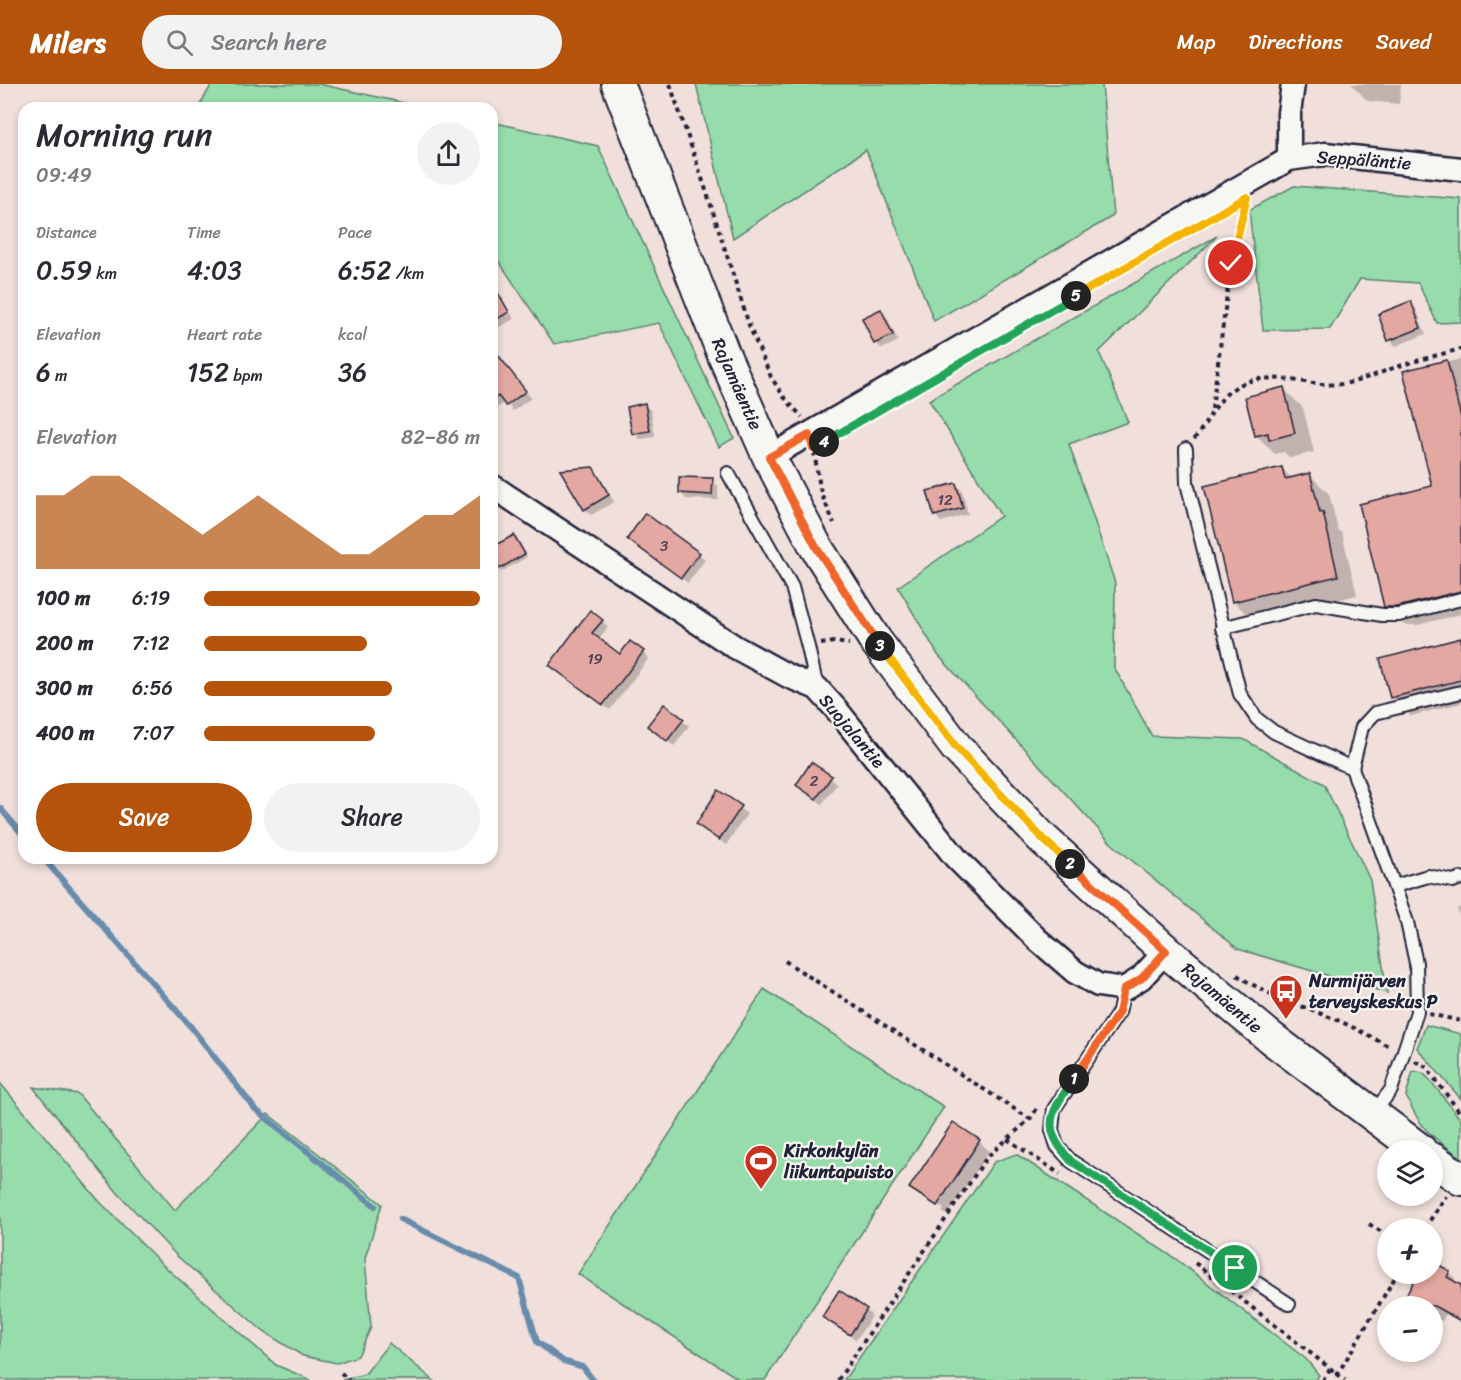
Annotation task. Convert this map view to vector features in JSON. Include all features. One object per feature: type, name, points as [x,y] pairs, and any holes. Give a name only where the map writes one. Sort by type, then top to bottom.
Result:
[{"type":"main road","name":"Rajamäentie","points":[[618,84],[723,353],[769,457],[816,547],[875,640],[956,747],[1043,839],[1166,951],[1271,1038],[1406,1140]]},
{"type":"main road","points":[[1443,1166],[1460,1178]]},
{"type":"street","points":[[1289,159],[1289,113],[1293,84]]},
{"type":"street","name":"Seppäläntie","points":[[769,457],[1289,159],[1325,154],[1461,169]]},
{"type":"street","name":"Suojalantie","points":[[498,490],[735,647],[788,676],[817,688],[956,858],[1038,940],[1075,972],[1098,985],[1124,989]]},
{"type":"street","points":[[1124,989],[1142,978],[1166,951]]},
{"type":"lane","points":[[1186,448],[1188,483],[1240,694],[1257,719],[1274,732],[1352,768]]},
{"type":"lane","points":[[728,473],[792,587],[817,688]]},
{"type":"lane","points":[[1222,628],[1316,604],[1382,615],[1399,615],[1461,599]]},
{"type":"lane","points":[[1372,1116],[1391,1090],[1417,1012],[1416,963],[1407,922],[1352,768],[1362,727],[1375,713],[1461,692]]},
{"type":"lane","points":[[1395,886],[1428,876],[1453,880],[1461,878]]},
{"type":"lane","points":[[1124,989],[1119,1012],[1054,1108],[1052,1130],[1057,1146],[1071,1161],[1289,1304]]},
{"type":"path","points":[[670,84],[750,328],[771,378],[784,397],[805,420],[813,448],[821,493],[835,526]]},
{"type":"path","points":[[1212,410],[1231,263],[1245,208]]},
{"type":"path","points":[[1186,448],[1202,430],[1212,410],[1230,391],[1251,380],[1284,379],[1339,384],[1367,379],[1402,365],[1461,349]]},
{"type":"path","points":[[785,961],[1030,1119]]},
{"type":"path","points":[[1231,970],[1259,988],[1293,1004],[1328,1016],[1426,1067],[1461,1114]]},
{"type":"path","points":[[1286,1020],[1293,1004]]},
{"type":"path","points":[[1417,1012],[1461,1021]]},
{"type":"path","points":[[837,1380],[987,1157],[1030,1119],[1042,1100]]},
{"type":"path","points":[[1007,1140],[1065,1178]]},
{"type":"path","points":[[1432,1218],[1460,1178]]},
{"type":"path","points":[[1369,1224],[1377,1229]]},
{"type":"path","points":[[1191,1260],[1345,1380]]},
{"type":"path","points":[[1337,1375],[1391,1284]]},
{"type":"path","points":[[1323,1380],[1330,1370]]},
{"type":"path","points":[[341,1373],[349,1380]]},
{"type":"green space","points":[[212,84],[319,84],[400,102],[202,102]]},
{"type":"green space","points":[[696,84],[1102,84],[1113,216],[934,321],[866,150],[733,238]]},
{"type":"green space","points":[[498,123],[598,146],[734,438],[719,447],[659,323],[554,344],[498,260]]},
{"type":"green space","points":[[1294,186],[1461,199],[1461,322],[1437,323],[1418,283],[1360,279],[1330,329],[1263,330],[1249,210]]},
{"type":"green space","points":[[1217,236],[1099,352],[1128,422],[1069,444],[1115,583],[1114,667],[1152,736],[1243,739],[1324,784],[1370,880],[1387,993],[1238,949],[1111,843],[938,655],[898,587],[1001,516],[929,400]]},
{"type":"green space","name":"Kirkonkylän liikuntapuisto","points":[[764,989],[944,1107],[765,1380],[740,1380],[578,1274]]},
{"type":"green space","points":[[1426,1025],[1461,1034],[1461,1099],[1417,1048]]},
{"type":"green space","points":[[1413,1071],[1423,1073],[1461,1120],[1461,1157],[1422,1125],[1406,1096]]},
{"type":"green space","points":[[0,1083],[99,1201],[163,1265],[276,1365],[311,1380],[0,1380]]},
{"type":"green space","points":[[33,1087],[78,1094],[175,1210],[268,1114],[382,1204],[365,1258],[371,1327],[358,1356],[337,1363],[303,1356],[264,1332],[177,1256],[117,1192]]},
{"type":"green space","points":[[1016,1154],[1176,1259],[1306,1359],[1319,1375],[1316,1380],[844,1380],[994,1162]]},
{"type":"green space","points":[[389,1343],[433,1380],[342,1380],[365,1374]]},
{"type":"building","points":[[498,293],[509,312],[498,318]]},
{"type":"building","points":[[1411,301],[1421,328],[1388,341],[1378,314]]},
{"type":"building","points":[[881,309],[893,335],[874,344],[862,318]]},
{"type":"building","points":[[498,355],[526,391],[506,406],[498,396]]},
{"type":"building","points":[[1447,360],[1461,418],[1461,591],[1397,607],[1384,607],[1359,504],[1432,486],[1403,371]]},
{"type":"building","points":[[1284,387],[1295,433],[1269,440],[1268,433],[1255,436],[1245,397]]},
{"type":"building","points":[[645,403],[650,431],[632,434],[627,407]]},
{"type":"building","points":[[593,467],[609,495],[584,510],[560,470]]},
{"type":"building","points":[[1282,467],[1285,479],[1310,473],[1320,513],[1323,512],[1338,576],[1232,602],[1204,486]]},
{"type":"building","points":[[679,477],[713,478],[712,495],[679,493]]},
{"type":"building","points":[[956,483],[963,508],[934,516],[927,491]]},
{"type":"building","points":[[645,513],[700,553],[681,578],[627,539]]},
{"type":"building","points":[[514,535],[525,554],[498,569],[498,544]]},
{"type":"building","points":[[590,610],[603,620],[592,633],[620,654],[630,641],[644,651],[603,705],[549,665]]},
{"type":"building","points":[[1461,638],[1461,680],[1390,698],[1380,659]]},
{"type":"building","points":[[664,704],[684,719],[667,741],[647,726]]},
{"type":"building","points":[[811,762],[832,776],[816,799],[796,785]]},
{"type":"building","points":[[718,790],[742,806],[719,840],[696,824]]},
{"type":"building","points":[[953,1122],[980,1140],[937,1206],[909,1188]]},
{"type":"building","points":[[1443,1267],[1450,1271],[1447,1277],[1461,1285],[1461,1321],[1443,1311],[1443,1296],[1406,1296],[1412,1284],[1443,1284]]},
{"type":"building","points":[[839,1290],[867,1309],[850,1335],[822,1317]]},
{"type":"waterway","points":[[0,808],[18,829]]},
{"type":"waterway","points":[[48,864],[191,1027],[255,1109],[375,1206]]},
{"type":"waterway","points":[[400,1219],[519,1278],[537,1342],[563,1361],[583,1367],[593,1380]]},
{"type":"place","name":"Nurmijärven terveyskeskus P","points":[[1286,1020]]},
{"type":"place","name":"Kirkonkylän liikuntapuisto","points":[[761,1190]]},
{"type":"route","points":[[1231,263],[1247,197],[813,448],[809,435],[769,457],[816,547],[875,640],[956,747],[1043,839],[1166,951],[1142,978],[1124,989],[1119,1012],[1054,1108],[1052,1130],[1057,1146],[1071,1161],[1235,1268]]}]
